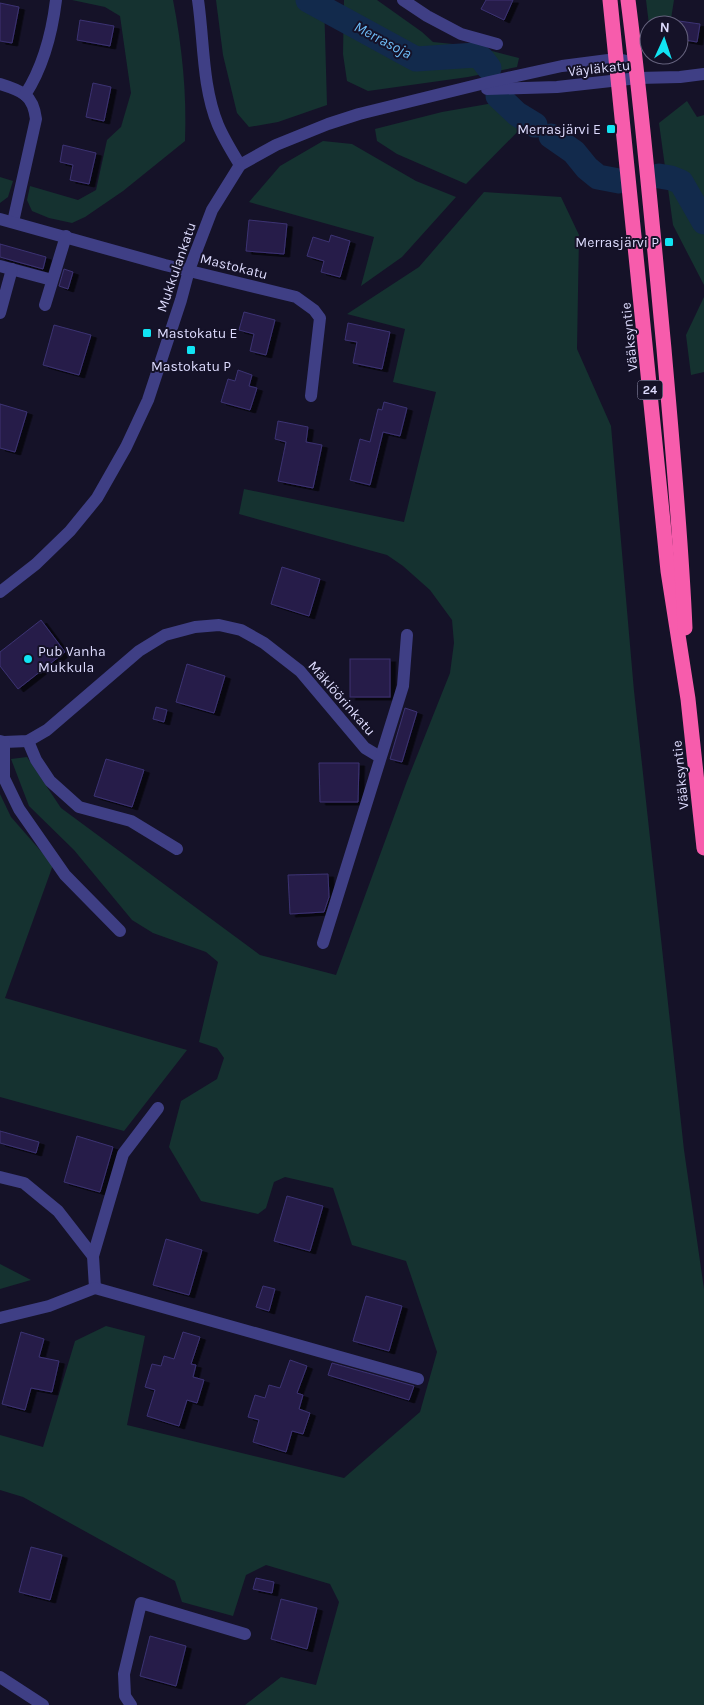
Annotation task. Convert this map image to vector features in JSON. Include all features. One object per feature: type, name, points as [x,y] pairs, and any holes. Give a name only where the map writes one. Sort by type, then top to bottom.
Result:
[{"type":"highway","name":"Vääksyntie","points":[[610,0],[668,571],[688,699],[704,848]]},
{"type":"highway","name":"Vääksyntie","points":[[628,0],[638,78],[656,264],[682,561],[688,699]]},
{"type":"street","points":[[25,95],[40,68],[54,16],[56,0]]},
{"type":"street","points":[[198,0],[207,82],[218,123],[240,165]]},
{"type":"street","points":[[403,0],[427,16],[462,34],[497,44]]},
{"type":"street","name":"Väyläkatu","points":[[240,165],[276,146],[328,124],[359,114],[562,66],[616,59],[626,61],[632,65],[638,78],[557,87],[485,90],[440,95]]},
{"type":"street","points":[[638,78],[680,77],[704,74]]},
{"type":"street","points":[[0,84],[16,89],[35,105],[36,119],[14,222]]},
{"type":"street","name":"Mukkulankatu","points":[[0,592],[36,564],[63,538],[97,498],[126,447],[148,400],[189,270],[212,210],[240,165]]},
{"type":"street","name":"Mastokatu","points":[[0,219],[296,297],[314,310],[320,318],[311,396]]},
{"type":"street","points":[[45,305],[66,236]]},
{"type":"street","points":[[0,313],[6,267],[52,280]]},
{"type":"street","name":"Mäklöörinkatu","points":[[2,741],[28,741],[48,730],[139,651],[165,634],[194,627],[219,625],[241,630],[264,643],[300,671],[365,748],[380,756]]},
{"type":"street","points":[[323,943],[403,686],[407,635]]},
{"type":"street","points":[[2,741],[4,778],[19,809],[65,875],[120,931]]},
{"type":"street","points":[[28,741],[36,760],[50,781],[79,807],[131,822],[177,849]]},
{"type":"street","points":[[95,1288],[93,1256],[123,1154],[158,1108]]},
{"type":"street","points":[[0,1176],[24,1183],[58,1211],[93,1256]]},
{"type":"street","points":[[0,1318],[49,1306],[95,1288],[418,1379]]},
{"type":"street","points":[[131,1705],[125,1696],[124,1674],[141,1603],[246,1634]]},
{"type":"street","points":[[0,1677],[43,1705]]},
{"type":"green space","points":[[72,0],[173,0],[183,70],[185,141],[123,191],[85,217],[72,223],[49,218],[32,211],[27,200],[30,186],[78,200],[96,190],[107,140],[121,127],[131,93],[120,16],[105,7]]},
{"type":"green space","points":[[216,0],[324,0],[327,105],[278,122],[249,127],[237,113],[223,55]]},
{"type":"green space","points":[[344,0],[377,0],[433,42],[473,46],[519,58],[517,67],[468,77],[368,91],[347,81],[343,54]]},
{"type":"green space","points":[[646,0],[674,0],[672,15],[648,15]]},
{"type":"green space","points":[[505,101],[534,115],[466,184],[397,154],[377,141],[375,129],[442,112]]},
{"type":"green space","points":[[687,101],[697,117],[704,115],[704,285],[673,225],[659,123]]},
{"type":"green space","points":[[323,141],[352,144],[416,181],[456,197],[402,257],[361,286],[374,237],[249,202],[280,166]]},
{"type":"green space","points":[[0,177],[13,181],[8,197],[0,203]]},
{"type":"green space","points":[[484,192],[561,197],[579,235],[577,349],[611,426],[634,691],[684,1150],[704,1289],[704,1705],[245,1705],[281,1677],[316,1685],[339,1602],[330,1584],[266,1565],[246,1575],[233,1616],[182,1602],[175,1581],[23,1497],[0,1490],[0,1435],[43,1447],[75,1341],[106,1326],[145,1336],[127,1425],[344,1478],[420,1412],[437,1352],[406,1261],[352,1245],[333,1188],[285,1177],[274,1182],[266,1208],[258,1214],[201,1201],[169,1147],[181,1101],[217,1079],[224,1058],[217,1048],[199,1042],[218,962],[206,952],[153,933],[132,920],[74,850],[29,806],[11,759],[27,757],[61,808],[260,955],[336,975],[407,781],[450,673],[454,643],[452,620],[430,590],[403,566],[387,555],[239,514],[244,489],[404,522],[436,392],[393,382],[405,329],[347,314],[419,267]]},
{"type":"green space","points":[[704,297],[704,372],[691,375],[686,335]]},
{"type":"green space","points":[[0,794],[11,817],[53,865],[5,998],[187,1050],[124,1131],[0,1097]]},
{"type":"green space","points":[[0,1264],[31,1280],[0,1289]]},
{"type":"building","points":[[486,0],[513,0],[504,20],[481,9]]},
{"type":"building","points":[[0,3],[19,7],[12,43],[0,41]]},
{"type":"building","points":[[80,20],[114,26],[110,46],[77,40]]},
{"type":"building","points":[[689,22],[700,24],[697,42],[689,41]]},
{"type":"building","points":[[93,83],[111,87],[104,121],[86,117]]},
{"type":"building","points":[[63,145],[96,153],[89,184],[70,180],[73,165],[60,162]]},
{"type":"building","points":[[249,220],[287,224],[284,254],[246,251]]},
{"type":"building","points":[[331,235],[350,241],[340,277],[321,272],[324,261],[307,256],[313,237],[329,242]]},
{"type":"building","points":[[0,244],[46,257],[43,269],[0,257]]},
{"type":"building","points":[[64,269],[73,272],[68,289],[59,286]]},
{"type":"building","points":[[244,312],[275,320],[266,355],[250,351],[254,334],[239,330]]},
{"type":"building","points":[[348,323],[390,332],[382,369],[353,363],[357,342],[345,340]]},
{"type":"building","points":[[54,325],[91,335],[79,375],[43,365]]},
{"type":"building","points":[[238,370],[252,375],[249,386],[257,388],[250,410],[221,402],[228,379],[235,381]]},
{"type":"building","points":[[384,402],[407,408],[400,436],[383,432],[370,485],[350,480],[360,439],[370,442],[378,409],[382,410]]},
{"type":"building","points":[[0,404],[27,412],[15,452],[0,448]]},
{"type":"building","points":[[278,421],[308,427],[306,442],[322,445],[313,488],[278,481],[286,442],[275,439]]},
{"type":"building","points":[[282,567],[320,579],[309,616],[271,604]]},
{"type":"building","name":"Pub Vanha Mukkula","points":[[41,620],[65,652],[18,689],[0,666],[0,652]]},
{"type":"building","points":[[350,659],[390,659],[390,697],[350,697]]},
{"type":"building","points":[[187,664],[225,676],[214,713],[176,702]]},
{"type":"building","points":[[156,707],[167,710],[164,722],[153,719]]},
{"type":"building","points":[[405,708],[417,712],[402,762],[390,759]]},
{"type":"building","points":[[106,759],[144,770],[132,807],[94,796]]},
{"type":"building","points":[[319,763],[359,763],[358,802],[320,802]]},
{"type":"building","points":[[328,874],[329,897],[324,912],[290,914],[288,875]]},
{"type":"building","points":[[0,1131],[39,1142],[36,1153],[0,1143]]},
{"type":"building","points":[[77,1136],[113,1147],[100,1192],[64,1182]]},
{"type":"building","points":[[287,1196],[323,1206],[310,1251],[274,1241]]},
{"type":"building","points":[[166,1239],[202,1250],[189,1295],[153,1285]]},
{"type":"building","points":[[263,1286],[275,1289],[269,1311],[256,1307]]},
{"type":"building","points":[[366,1296],[402,1306],[389,1351],[353,1341]]},
{"type":"building","points":[[21,1332],[44,1339],[39,1357],[59,1361],[52,1392],[31,1388],[25,1410],[2,1404]]},
{"type":"building","points":[[183,1332],[200,1337],[191,1364],[196,1365],[193,1377],[204,1380],[197,1403],[187,1400],[179,1426],[147,1416],[155,1390],[145,1387],[152,1364],[161,1366],[164,1356],[174,1359]]},
{"type":"building","points":[[290,1360],[307,1366],[297,1393],[303,1395],[299,1409],[310,1413],[303,1434],[292,1431],[286,1452],[253,1442],[259,1420],[248,1417],[255,1395],[265,1398],[269,1385],[280,1388]]},
{"type":"building","points":[[332,1363],[414,1386],[409,1400],[328,1375]]},
{"type":"building","points":[[31,1547],[62,1555],[50,1600],[19,1592]]},
{"type":"building","points":[[256,1578],[274,1582],[272,1593],[253,1589]]},
{"type":"building","points":[[281,1599],[317,1608],[307,1649],[271,1639]]},
{"type":"building","points":[[150,1636],[186,1646],[176,1686],[140,1676]]},
{"type":"waterway","name":"Merrasoja","points":[[308,0],[416,59],[476,55],[489,68]]},
{"type":"waterway","name":"Merrasoja","points":[[498,96],[517,114],[535,125]]},
{"type":"waterway","name":"Merrasoja","points":[[551,136],[574,152],[587,168],[598,177],[619,181]]},
{"type":"waterway","name":"Merrasoja","points":[[659,176],[681,182],[704,222]]},
{"type":"place","name":"Merrasjärvi E","points":[[611,129]]},
{"type":"place","name":"Merrasjärvi P","points":[[669,242]]},
{"type":"place","name":"Mastokatu E","points":[[147,333]]},
{"type":"place","name":"Mastokatu P","points":[[191,350]]},
{"type":"place","name":"Pub Vanha Mukkula","points":[[28,659]]}]
